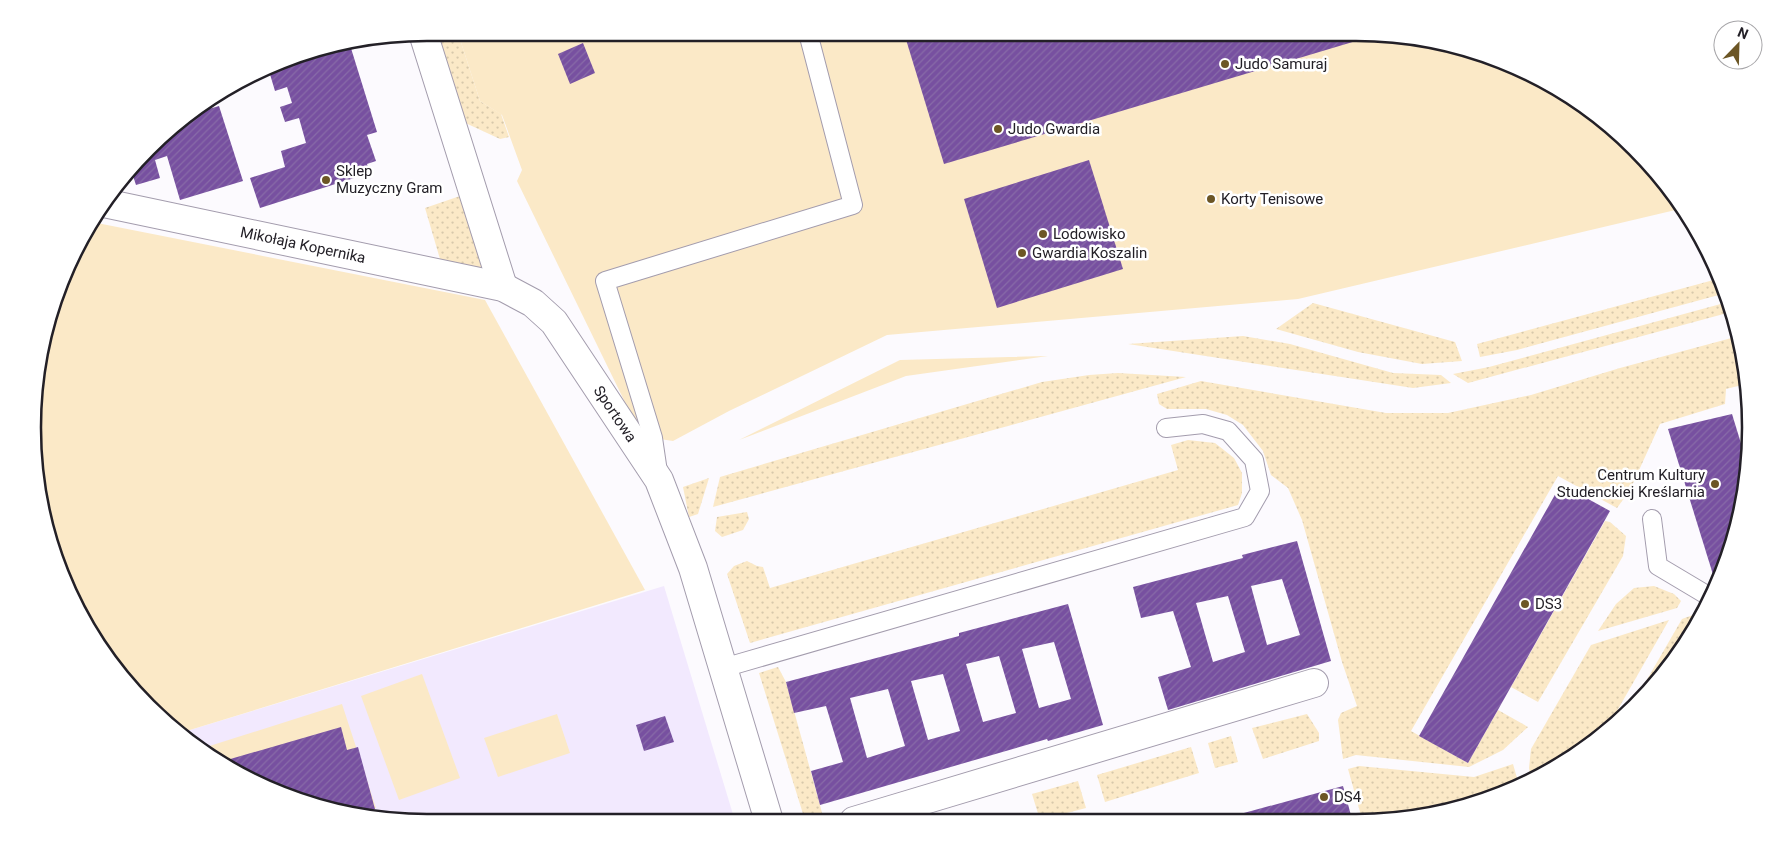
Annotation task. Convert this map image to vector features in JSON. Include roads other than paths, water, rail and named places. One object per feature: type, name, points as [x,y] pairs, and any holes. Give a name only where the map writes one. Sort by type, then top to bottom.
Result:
[{"type":"street","points":[[427,41],[503,287]]},
{"type":"street","name":"Mikołaja Kopernika","points":[[112,205],[503,287]]},
{"type":"street","name":"Sportowa","points":[[503,287],[533,303],[554,322],[659,480],[692,568],[767,814]]},
{"type":"street","points":[[878,814],[1314,684]]},
{"type":"lane","points":[[659,480],[653,438],[605,281],[853,205],[810,41]]},
{"type":"lane","points":[[723,668],[1245,517],[1260,491],[1254,460],[1228,431],[1203,424],[1166,428]]},
{"type":"lane","points":[[1652,519],[1658,566],[1704,593]]},
{"type":"place","name":"Judo Samuraj","points":[[1225,64]]},
{"type":"place","name":"Judo Gwardia","points":[[998,129]]},
{"type":"place","name":"Sklep Muzyczny Gram","points":[[326,180]]},
{"type":"place","name":"Korty Tenisowe","points":[[1211,199]]},
{"type":"place","name":"Lodowisko","points":[[1043,234]]},
{"type":"place","name":"Gwardia Koszalin","points":[[1022,253]]},
{"type":"place","name":"Centrum Kultury Studenckiej Kreślarnia","points":[[1715,484]]},
{"type":"place","name":"DS3","points":[[1525,604]]},
{"type":"place","name":"DS4","points":[[1324,797]]}]
